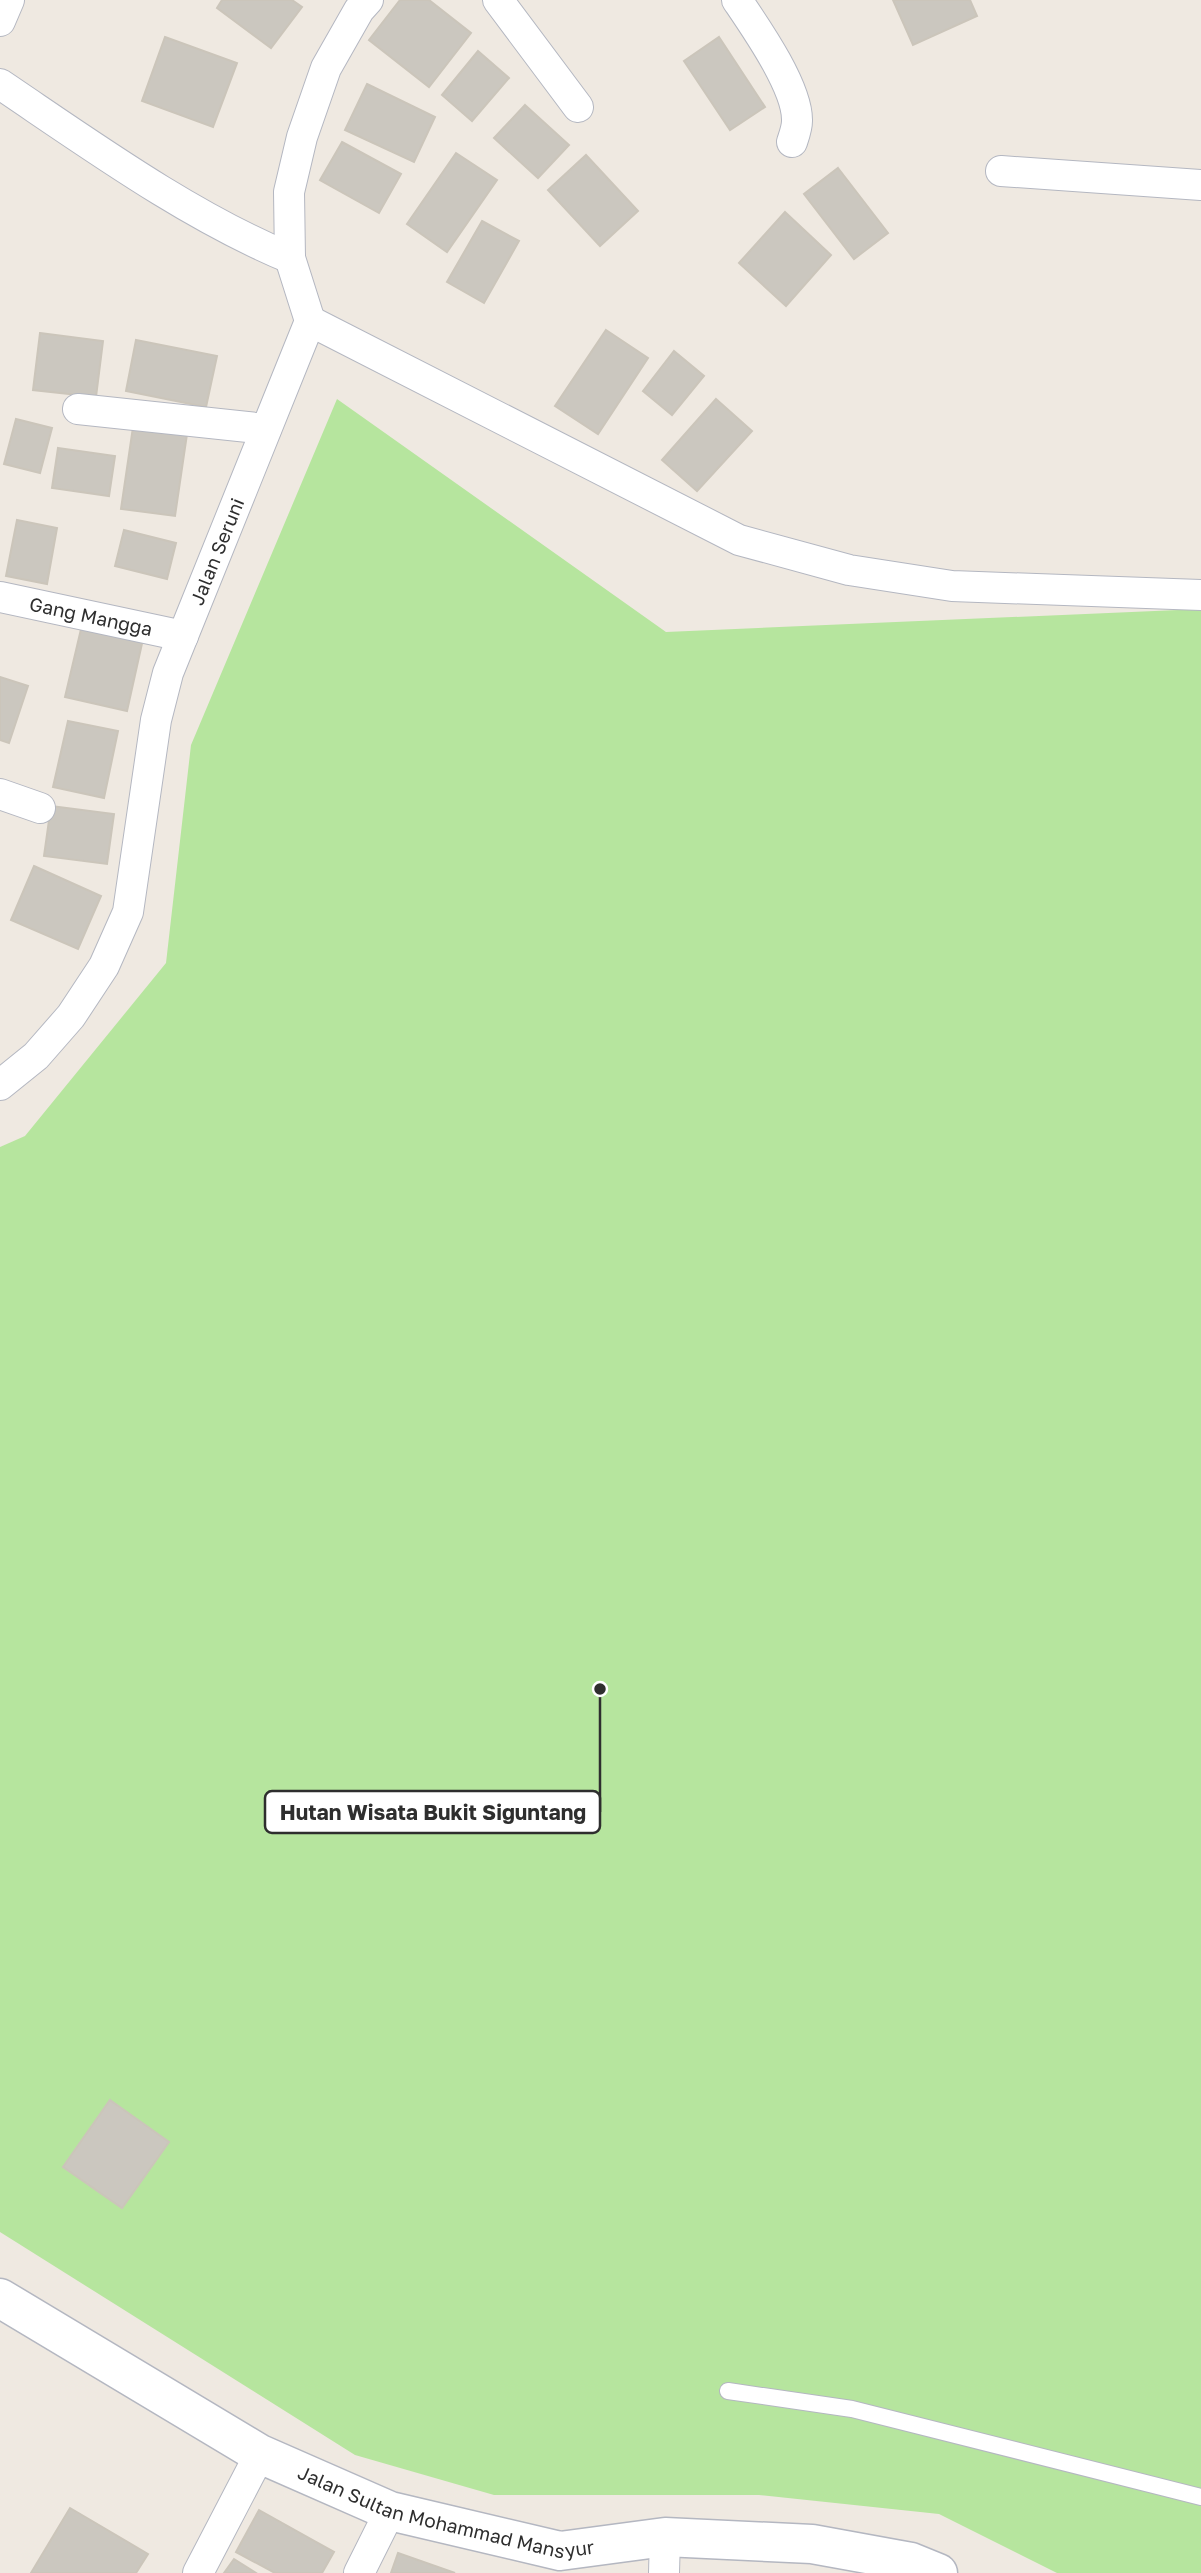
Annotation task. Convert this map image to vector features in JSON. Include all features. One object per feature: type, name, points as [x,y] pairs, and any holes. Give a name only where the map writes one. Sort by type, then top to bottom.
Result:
[{"type":"street","points":[[0,21],[9,0]]},
{"type":"street","points":[[368,0],[359,10],[326,68],[302,137],[289,192],[290,258],[310,321],[739,540],[849,570],[952,586],[1201,595]]},
{"type":"street","points":[[498,0],[578,107]]},
{"type":"street","points":[[737,0],[763,39],[789,87],[798,123],[792,142]]},
{"type":"street","points":[[0,84],[99,150],[242,238],[290,258]]},
{"type":"street","points":[[1001,171],[1201,185]]},
{"type":"street","name":"Jalan Seruni","points":[[0,1085],[36,1056],[71,1016],[104,966],[128,912],[156,720],[168,673],[310,321]]},
{"type":"street","points":[[78,409],[266,429]]},
{"type":"street","name":"Gang Mangga","points":[[0,597],[183,636]]},
{"type":"street","points":[[0,794],[40,808]]},
{"type":"street","name":"Jalan Sultan Mohammad Mansyur","points":[[0,2298],[260,2454],[390,2511],[557,2562],[812,2544],[911,2562],[937,2573]]},
{"type":"street","points":[[198,2573],[260,2454]]},
{"type":"street","points":[[359,2573],[390,2511]]},
{"type":"lane","points":[[728,2391],[852,2409],[1201,2497]]},
{"type":"green space","points":[[337,399],[666,632],[1201,609],[1201,2573],[1057,2573],[939,2514],[759,2495],[494,2495],[355,2455],[0,2232],[0,1147],[25,1136],[166,963],[191,745]]},
{"type":"building","points":[[222,0],[292,0],[302,7],[271,48],[217,8]]},
{"type":"building","points":[[400,0],[429,0],[471,33],[429,87],[369,40]]},
{"type":"building","points":[[893,0],[970,0],[977,16],[913,45]]},
{"type":"building","points":[[165,37],[237,63],[213,127],[142,101]]},
{"type":"building","points":[[719,37],[765,107],[730,130],[684,61]]},
{"type":"building","points":[[478,51],[509,78],[472,121],[442,95]]},
{"type":"building","points":[[367,84],[435,117],[414,162],[345,130]]},
{"type":"building","points":[[525,105],[569,145],[538,178],[494,138]]},
{"type":"building","points":[[342,142],[401,174],[379,213],[320,180]]},
{"type":"building","points":[[456,153],[497,180],[447,252],[407,224]]},
{"type":"building","points":[[586,155],[638,211],[600,246],[548,190]]},
{"type":"building","points":[[838,168],[888,233],[854,259],[804,194]]},
{"type":"building","points":[[785,212],[831,255],[786,306],[739,263]]},
{"type":"building","points":[[482,221],[519,241],[484,303],[447,282]]},
{"type":"building","points":[[606,330],[648,358],[598,434],[555,406]]},
{"type":"building","points":[[40,333],[103,341],[96,397],[33,390]]},
{"type":"building","points":[[136,340],[217,356],[206,407],[126,391]]},
{"type":"building","points":[[674,351],[704,376],[672,415],[643,391]]},
{"type":"building","points":[[716,399],[752,431],[697,491],[662,460]]},
{"type":"building","points":[[16,419],[52,428],[40,473],[4,464]]},
{"type":"building","points":[[133,427],[187,434],[175,516],[121,509]]},
{"type":"building","points":[[58,448],[115,456],[109,496],[52,488]]},
{"type":"building","points":[[17,520],[57,528],[47,584],[6,576]]},
{"type":"building","points":[[124,530],[176,543],[167,579],[115,566]]},
{"type":"building","points":[[82,625],[143,639],[127,711],[65,697]]},
{"type":"building","points":[[0,677],[28,686],[9,743],[0,740]]},
{"type":"building","points":[[68,721],[118,731],[104,798],[53,787]]},
{"type":"building","points":[[51,806],[114,814],[107,864],[44,856]]},
{"type":"building","points":[[34,866],[101,896],[78,949],[11,920]]},
{"type":"building","points":[[110,2100],[169,2142],[122,2208],[63,2167]]},
{"type":"building","points":[[70,2508],[148,2554],[136,2573],[31,2573]]},
{"type":"building","points":[[259,2510],[334,2552],[322,2573],[275,2573],[236,2552]]},
{"type":"building","points":[[398,2553],[455,2573],[391,2573]]},
{"type":"building","points":[[234,2559],[256,2573],[224,2573]]},
{"type":"place","name":"Hutan Wisata Bukit Siguntang","points":[[600,1689]]}]
